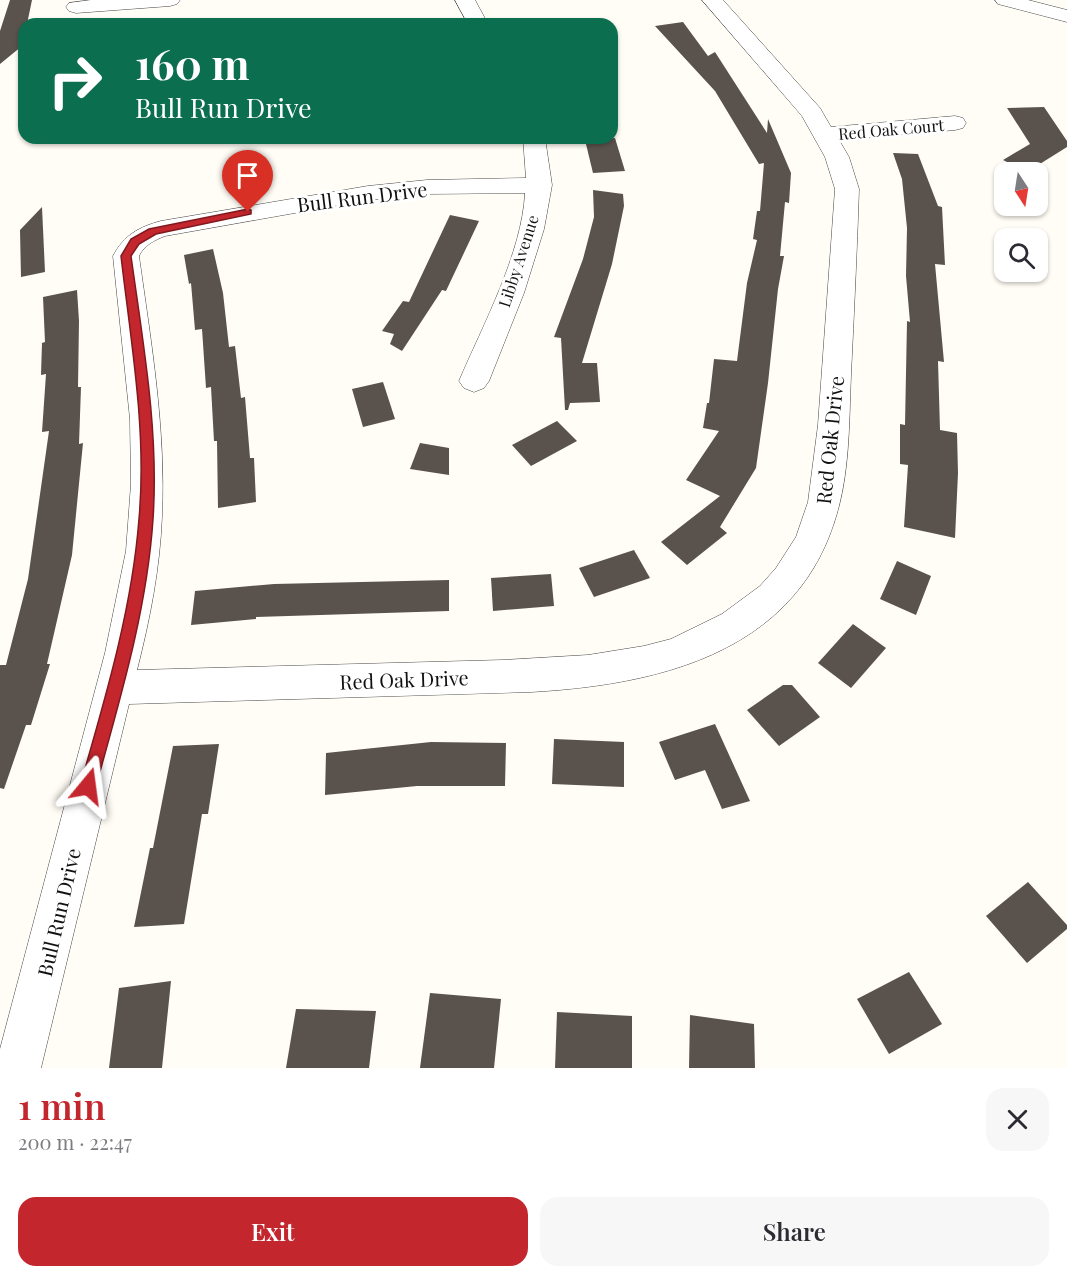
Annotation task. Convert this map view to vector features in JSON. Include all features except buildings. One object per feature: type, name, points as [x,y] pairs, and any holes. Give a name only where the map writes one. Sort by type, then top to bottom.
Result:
[{"type":"street","points":[[75,10],[170,0]]},
{"type":"street","points":[[465,0],[475,18]]},
{"type":"street","name":"Red Oak Drive","points":[[116,687],[549,674],[607,669],[671,655],[710,639],[745,619],[774,594],[811,542],[823,511],[833,429],[847,189],[837,157],[812,113],[712,0]]},
{"type":"street","points":[[1005,0],[1067,16]]},
{"type":"street","name":"Red Oak Court","points":[[826,134],[955,123]]},
{"type":"street","name":"Libby Avenue","points":[[474,381],[523,256],[540,185],[539,156],[536,144]]},
{"type":"street","name":"Bull Run Drive","points":[[18,1068],[44,974],[88,786],[116,687],[136,594],[146,520],[147,423],[126,256],[130,247],[140,238],[161,229],[368,193],[439,186],[540,185]]},
{"type":"route","points":[[88,786],[116,687],[136,594],[146,520],[148,454],[146,413],[126,256],[135,241],[153,231],[248,212]]}]
